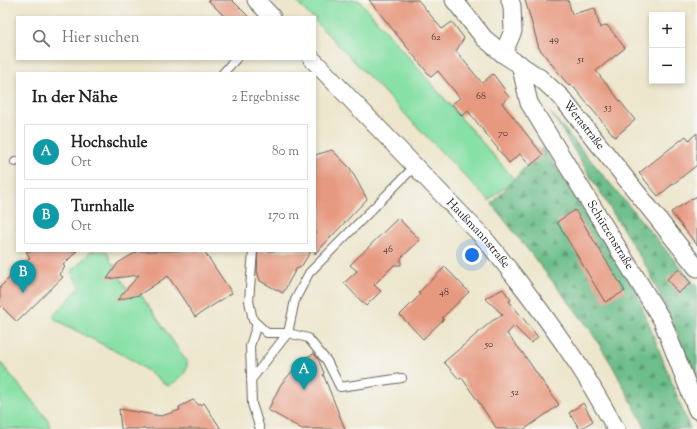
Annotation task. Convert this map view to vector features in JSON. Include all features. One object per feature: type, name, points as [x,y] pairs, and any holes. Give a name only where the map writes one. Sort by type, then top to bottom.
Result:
[{"type":"street","points":[[256,0],[271,16]]},
{"type":"street","name":"Werastraße","points":[[454,0],[484,38],[503,54],[540,78],[561,97],[697,268]]},
{"type":"street","points":[[503,54],[513,30],[512,6],[510,0]]},
{"type":"street","name":"Haußmannstraße","points":[[313,60],[483,237],[512,273],[579,367],[616,429]]},
{"type":"street","name":"Schützenstraße","points":[[520,64],[530,103],[662,320],[697,410]]},
{"type":"lane","points":[[224,72],[235,60]]},
{"type":"lane","points":[[251,380],[288,333],[295,300],[309,273],[415,166]]},
{"type":"lane","points":[[253,252],[249,301],[253,320],[267,333],[288,333],[308,338],[327,361],[340,387],[402,378]]},
{"type":"lane","points":[[257,324],[250,346],[252,404],[260,429]]},
{"type":"green space","points":[[295,0],[359,0],[514,179],[489,201],[316,22],[316,16],[310,16]]},
{"type":"green space","points":[[551,113],[697,287],[697,378],[649,271]]},
{"type":"green space","points":[[543,147],[635,289],[690,429],[646,429],[612,365],[589,328],[492,204]]},
{"type":"green space","points":[[90,252],[107,252],[111,263],[116,266],[121,279],[126,286],[136,296],[139,292],[187,362],[187,367],[184,374],[168,386],[132,360],[56,320],[53,316],[80,287],[71,272]]},
{"type":"green space","points":[[0,362],[48,420],[50,429],[0,429]]},
{"type":"building","points":[[208,0],[232,0],[248,16],[224,16]]},
{"type":"building","points":[[369,0],[418,0],[442,29],[452,22],[464,38],[456,51],[482,83],[493,74],[509,97],[502,103],[543,155],[530,166],[520,154],[509,163],[468,111],[462,116],[452,104],[460,98],[438,71],[431,77]]},
{"type":"building","points":[[525,0],[568,0],[572,14],[595,8],[600,28],[607,25],[625,48],[596,71],[635,120],[615,137],[571,84],[569,86],[539,48]]},
{"type":"building","points":[[697,133],[697,165],[658,196],[639,173],[686,136],[689,140]]},
{"type":"building","points":[[332,150],[350,168],[367,199],[315,254],[316,252],[316,155]]},
{"type":"building","points":[[697,196],[697,245],[671,212]]},
{"type":"building","points":[[575,210],[625,291],[605,302],[557,222]]},
{"type":"building","points":[[398,218],[420,240],[401,258],[401,265],[394,265],[374,285],[381,291],[366,306],[344,283],[357,271],[350,265]]},
{"type":"building","points":[[27,252],[76,252],[63,265],[65,267],[59,274],[63,277],[17,322],[0,305],[0,287],[30,258]]},
{"type":"building","points":[[136,252],[205,252],[232,293],[195,317],[168,276],[139,295],[117,300],[139,275],[107,279],[118,263]]},
{"type":"building","points":[[258,252],[310,252],[301,267],[296,269],[283,293],[260,281],[257,271]]},
{"type":"building","points":[[445,267],[469,292],[423,339],[400,315],[420,295],[418,293]]},
{"type":"building","points":[[679,269],[691,283],[678,293],[667,279]]},
{"type":"building","points":[[503,289],[511,300],[509,301],[538,337],[531,343],[514,326],[507,334],[522,352],[559,405],[525,429],[497,429],[462,378],[459,379],[444,362],[492,321],[503,315],[485,298]]},
{"type":"building","points":[[314,354],[318,359],[324,373],[323,374],[345,429],[302,429],[268,410],[281,384],[298,365],[300,359]]},
{"type":"building","points":[[193,400],[199,405],[204,403],[221,429],[121,429],[119,409],[161,416],[180,410],[179,407]]},
{"type":"building","points":[[583,403],[593,421],[580,429],[569,413]]},
{"type":"place","name":"Turnhalle","points":[[23,293]]},
{"type":"place","name":"Hochschule","points":[[304,390]]}]
